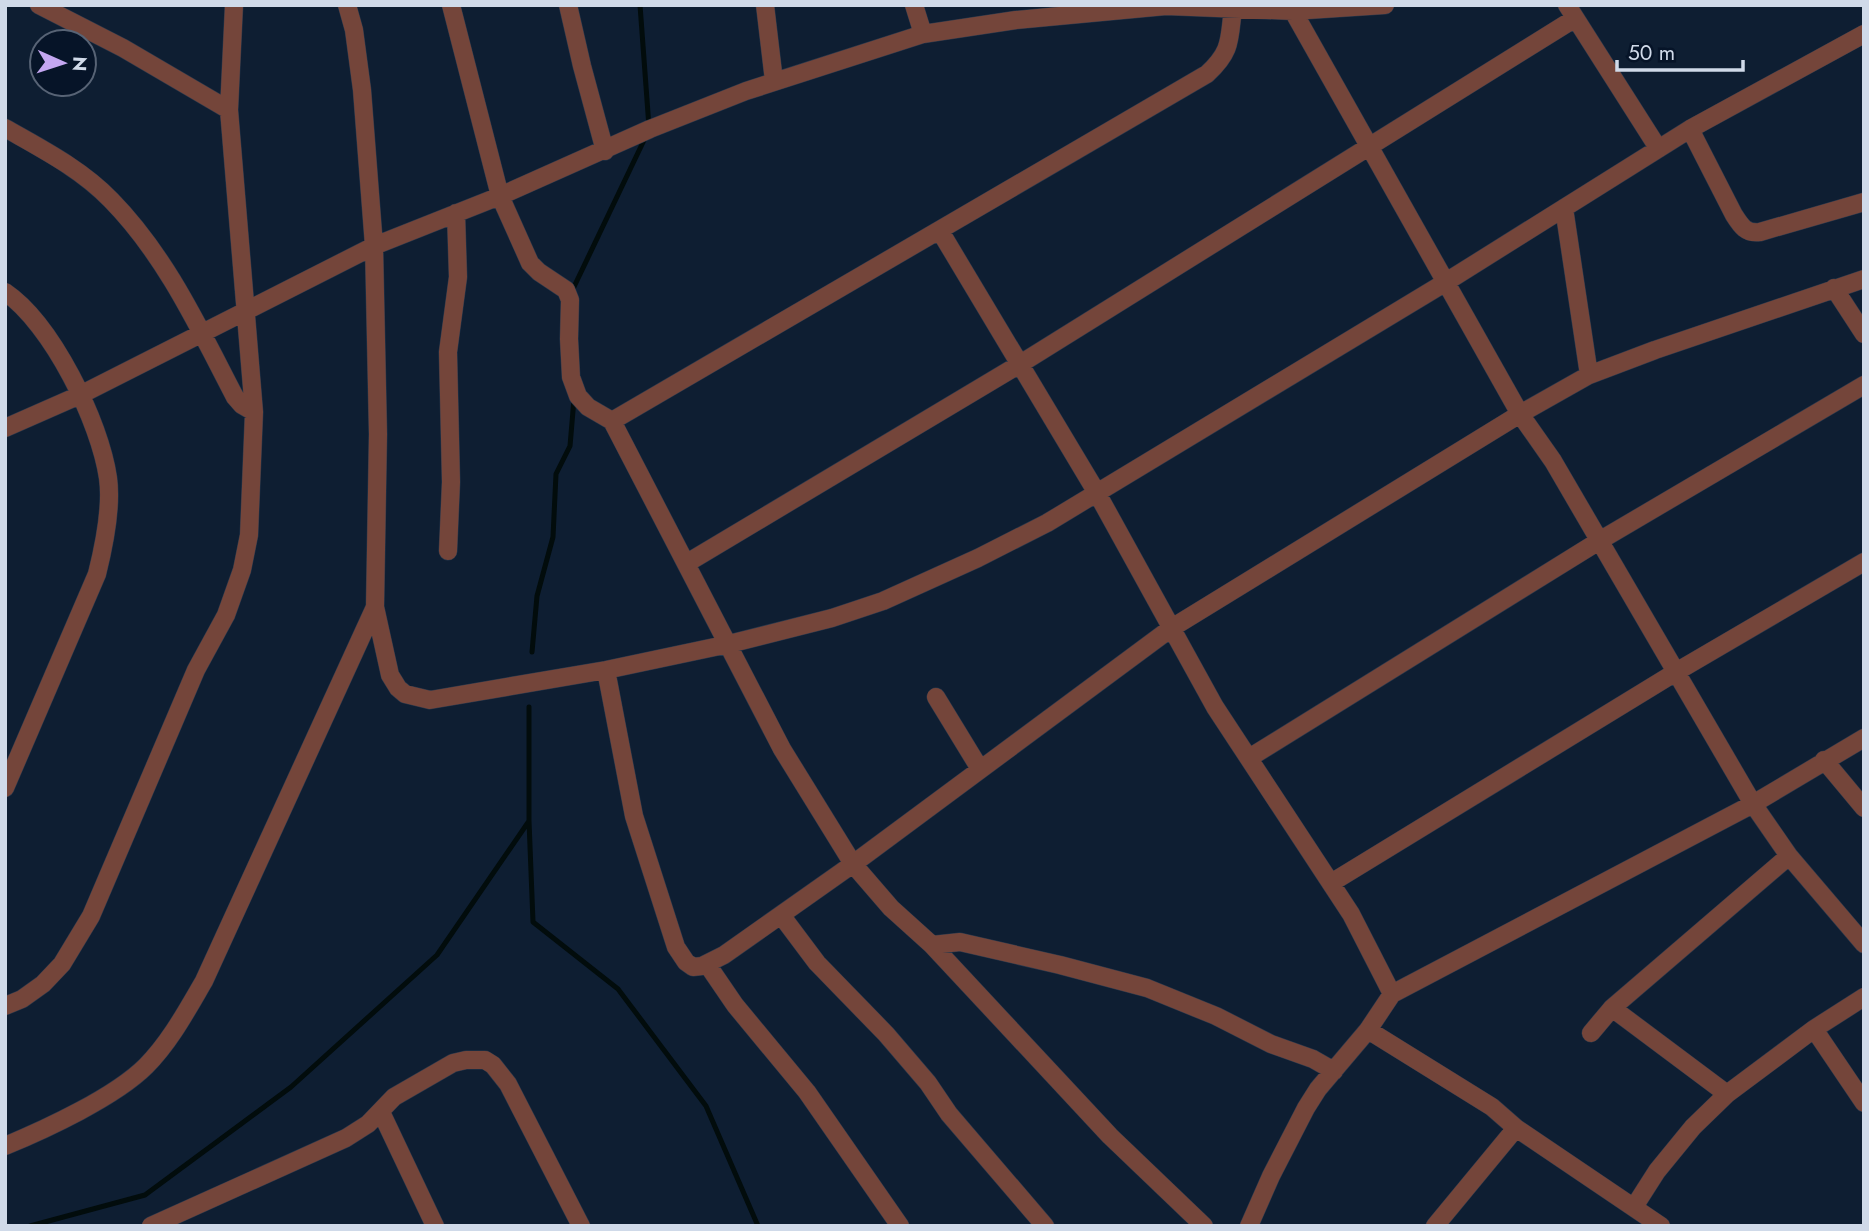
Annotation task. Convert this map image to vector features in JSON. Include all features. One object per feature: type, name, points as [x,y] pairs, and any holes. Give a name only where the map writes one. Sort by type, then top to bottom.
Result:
[{"type":"street","points":[[39,5],[123,48],[229,110]]},
{"type":"street","points":[[5,1006],[22,999],[43,984],[62,964],[91,916],[196,670],[226,615],[242,570],[249,535],[254,412],[229,110],[234,5]]},
{"type":"street","points":[[347,5],[354,30],[362,90],[374,246],[378,434],[375,607],[390,675],[398,688],[418,698],[430,700],[606,670],[729,644],[832,618],[883,601],[978,558],[1047,523],[1097,493],[1446,282],[1689,129],[1864,34]]},
{"type":"street","points":[[451,5],[500,196],[530,263],[566,290],[570,300],[571,377],[578,396],[588,407],[612,421],[782,749],[853,864],[891,908],[932,944],[1110,1136],[1204,1226]]},
{"type":"street","points":[[568,5],[605,150]]},
{"type":"street","points":[[765,5],[774,81]]},
{"type":"street","points":[[914,5],[923,34]]},
{"type":"street","points":[[5,428],[80,395],[374,246],[500,196],[650,129],[774,81],[923,34],[1016,20],[1166,6],[1293,11],[1385,5]]},
{"type":"street","points":[[612,421],[1207,74],[1223,60],[1233,9]]},
{"type":"street","points":[[1293,11],[1520,414],[1553,461],[1753,804],[1790,856],[1864,944]]},
{"type":"street","points":[[687,563],[1020,364],[1369,148],[1570,12],[1658,148]]},
{"type":"street","points":[[5,128],[66,164],[110,198],[138,230],[170,275],[235,397],[254,412]]},
{"type":"street","points":[[1689,129],[1734,215],[1742,227],[1751,232],[1760,232],[1864,202]]},
{"type":"street","points":[[1564,208],[1589,375]]},
{"type":"street","points":[[448,551],[451,482],[448,352],[458,277],[456,213]]},
{"type":"street","points":[[940,231],[1097,493],[1215,707],[1351,914],[1392,994]]},
{"type":"street","points":[[606,670],[634,816],[667,920],[686,962],[693,967],[707,964],[724,955],[853,864],[1170,629],[1520,414],[1589,375],[1864,279]]},
{"type":"street","points":[[1834,288],[1864,334]]},
{"type":"street","points":[[5,292],[20,303],[48,338],[80,395],[99,440],[108,480],[104,544],[97,574],[5,788]]},
{"type":"street","points":[[1249,758],[1599,541],[1864,385]]},
{"type":"street","points":[[1331,883],[1676,672],[1864,562]]},
{"type":"street","points":[[5,1146],[43,1130],[109,1093],[146,1066],[180,1022],[204,981],[375,607]]},
{"type":"street","points":[[936,697],[980,769]]},
{"type":"street","points":[[1250,1226],[1294,1129],[1318,1089],[1368,1030],[1392,994],[1753,804],[1864,738]]},
{"type":"street","points":[[1824,760],[1864,807]]},
{"type":"street","points":[[1591,1033],[1612,1007],[1790,856]]},
{"type":"street","points":[[781,915],[817,962],[886,1034],[928,1083],[950,1114],[1045,1226]]},
{"type":"street","points":[[932,944],[960,942],[1147,988],[1216,1016],[1271,1044],[1313,1059],[1334,1071]]},
{"type":"street","points":[[707,964],[735,1005],[807,1092],[901,1226]]},
{"type":"street","points":[[1634,1207],[1657,1171],[1693,1127],[1727,1094],[1814,1029],[1864,997]]},
{"type":"street","points":[[1612,1007],[1727,1094]]},
{"type":"street","points":[[1814,1029],[1864,1103]]},
{"type":"street","points":[[1368,1030],[1492,1107],[1516,1128],[1661,1226]]},
{"type":"street","points":[[152,1226],[346,1139],[368,1124],[394,1097],[453,1063],[466,1060],[485,1060],[493,1065],[508,1084],[580,1226]]},
{"type":"street","points":[[381,1112],[435,1226]]},
{"type":"street","points":[[1436,1226],[1516,1128]]},
{"type":"waterway","points":[[640,5],[649,127]]},
{"type":"waterway","points":[[572,291],[646,136]]},
{"type":"waterway","points":[[532,652],[537,596],[553,537],[556,474],[570,446],[574,399]]},
{"type":"waterway","points":[[30,1226],[145,1195],[291,1087],[437,955],[529,821],[529,707]]},
{"type":"waterway","points":[[529,821],[533,922],[618,989],[706,1106],[758,1226]]}]
